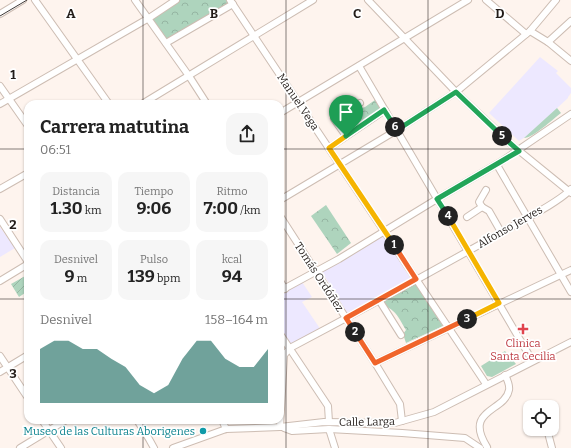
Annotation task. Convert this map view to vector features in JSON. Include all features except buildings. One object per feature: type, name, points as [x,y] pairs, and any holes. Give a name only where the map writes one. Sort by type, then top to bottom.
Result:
[{"type":"street","points":[[0,14],[23,0]]},
{"type":"street","points":[[36,0],[106,100]]},
{"type":"street","points":[[135,0],[149,18],[204,100]]},
{"type":"street","points":[[0,104],[149,18],[176,0]]},
{"type":"street","points":[[149,100],[313,0]]},
{"type":"street","points":[[368,0],[456,92],[519,151],[570,191]]},
{"type":"street","points":[[284,111],[468,0]]},
{"type":"street","points":[[486,0],[528,33],[548,42],[570,57]]},
{"type":"street","points":[[284,198],[397,130],[456,92],[528,33],[556,0]]},
{"type":"street","points":[[166,44],[232,2]]},
{"type":"street","name":"Manuel Vega","points":[[232,2],[486,384]]},
{"type":"street","points":[[548,42],[571,21]]},
{"type":"street","points":[[359,66],[534,360]]},
{"type":"street","points":[[0,86],[24,120]]},
{"type":"street","points":[[346,136],[334,119],[360,103]]},
{"type":"street","points":[[329,148],[384,110]]},
{"type":"street","points":[[284,289],[497,165],[571,115]]},
{"type":"street","points":[[497,165],[571,292]]},
{"type":"street","points":[[0,189],[24,175]]},
{"type":"street","points":[[486,190],[479,202],[482,207],[488,211],[501,232]]},
{"type":"street","name":"Alfonso Jerves","points":[[290,348],[468,251],[570,191]]},
{"type":"street","points":[[467,217],[482,207]]},
{"type":"street","points":[[0,220],[24,257]]},
{"type":"street","name":"Tomás Ordóñez","points":[[284,222],[400,404],[402,421]]},
{"type":"street","points":[[0,281],[24,266]]},
{"type":"street","points":[[375,363],[448,327],[571,270]]},
{"type":"street","points":[[378,300],[401,335]]},
{"type":"street","points":[[284,340],[328,406],[330,428],[335,448]]},
{"type":"street","name":"Calle Larga","points":[[330,428],[395,423],[434,412],[486,384],[571,342]]},
{"type":"street","points":[[284,355],[290,348]]},
{"type":"street","points":[[0,356],[24,392]]},
{"type":"street","points":[[0,372],[24,358]]},
{"type":"street","points":[[485,448],[480,433],[482,418],[508,394],[510,388],[505,375]]},
{"type":"street","points":[[45,424],[61,448]]},
{"type":"street","points":[[20,448],[59,424]]},
{"type":"street","points":[[140,424],[154,448]]},
{"type":"street","points":[[224,424],[226,430]]},
{"type":"street","points":[[173,448],[226,430],[280,427],[292,431],[330,428],[402,432],[465,438],[477,440],[485,448]]},
{"type":"street","points":[[549,436],[552,448]]},
{"type":"shaded area","points":[[540,57],[558,71],[556,73],[571,88],[571,93],[568,98],[527,136],[519,141],[489,113]]},
{"type":"shaded area","points":[[0,227],[15,248],[0,257]]},
{"type":"shaded area","points":[[383,235],[411,279],[348,314],[322,272]]},
{"type":"shaded area","points":[[302,282],[312,297],[302,302],[321,330],[290,345],[284,337],[284,293]]},
{"type":"green space","points":[[178,0],[229,0],[231,3],[168,42],[151,20]]},
{"type":"green space","points":[[375,100],[381,110],[345,133],[337,118],[357,106],[359,109],[365,107]]},
{"type":"green space","points":[[557,108],[561,113],[538,132],[524,138]]},
{"type":"green space","points":[[326,205],[351,243],[337,254],[311,216]]},
{"type":"green space","points":[[24,277],[24,294],[19,297],[11,284]]},
{"type":"green space","points":[[415,283],[443,326],[406,343],[403,334],[406,330],[395,313],[381,301]]},
{"type":"green space","points":[[505,351],[516,364],[492,377],[487,376],[481,366]]},
{"type":"tram line","points":[[0,16],[27,0]]},
{"type":"place","name":"Clinica Santa Cecilia","points":[[523,329]]},
{"type":"place","name":"Museo de las Culturas Aborigenes","points":[[203,431]]},
{"type":"route","points":[[456,92],[519,151],[437,199],[499,303],[375,363],[346,318],[416,279],[329,148],[346,136],[384,110],[397,130],[456,92]]}]
